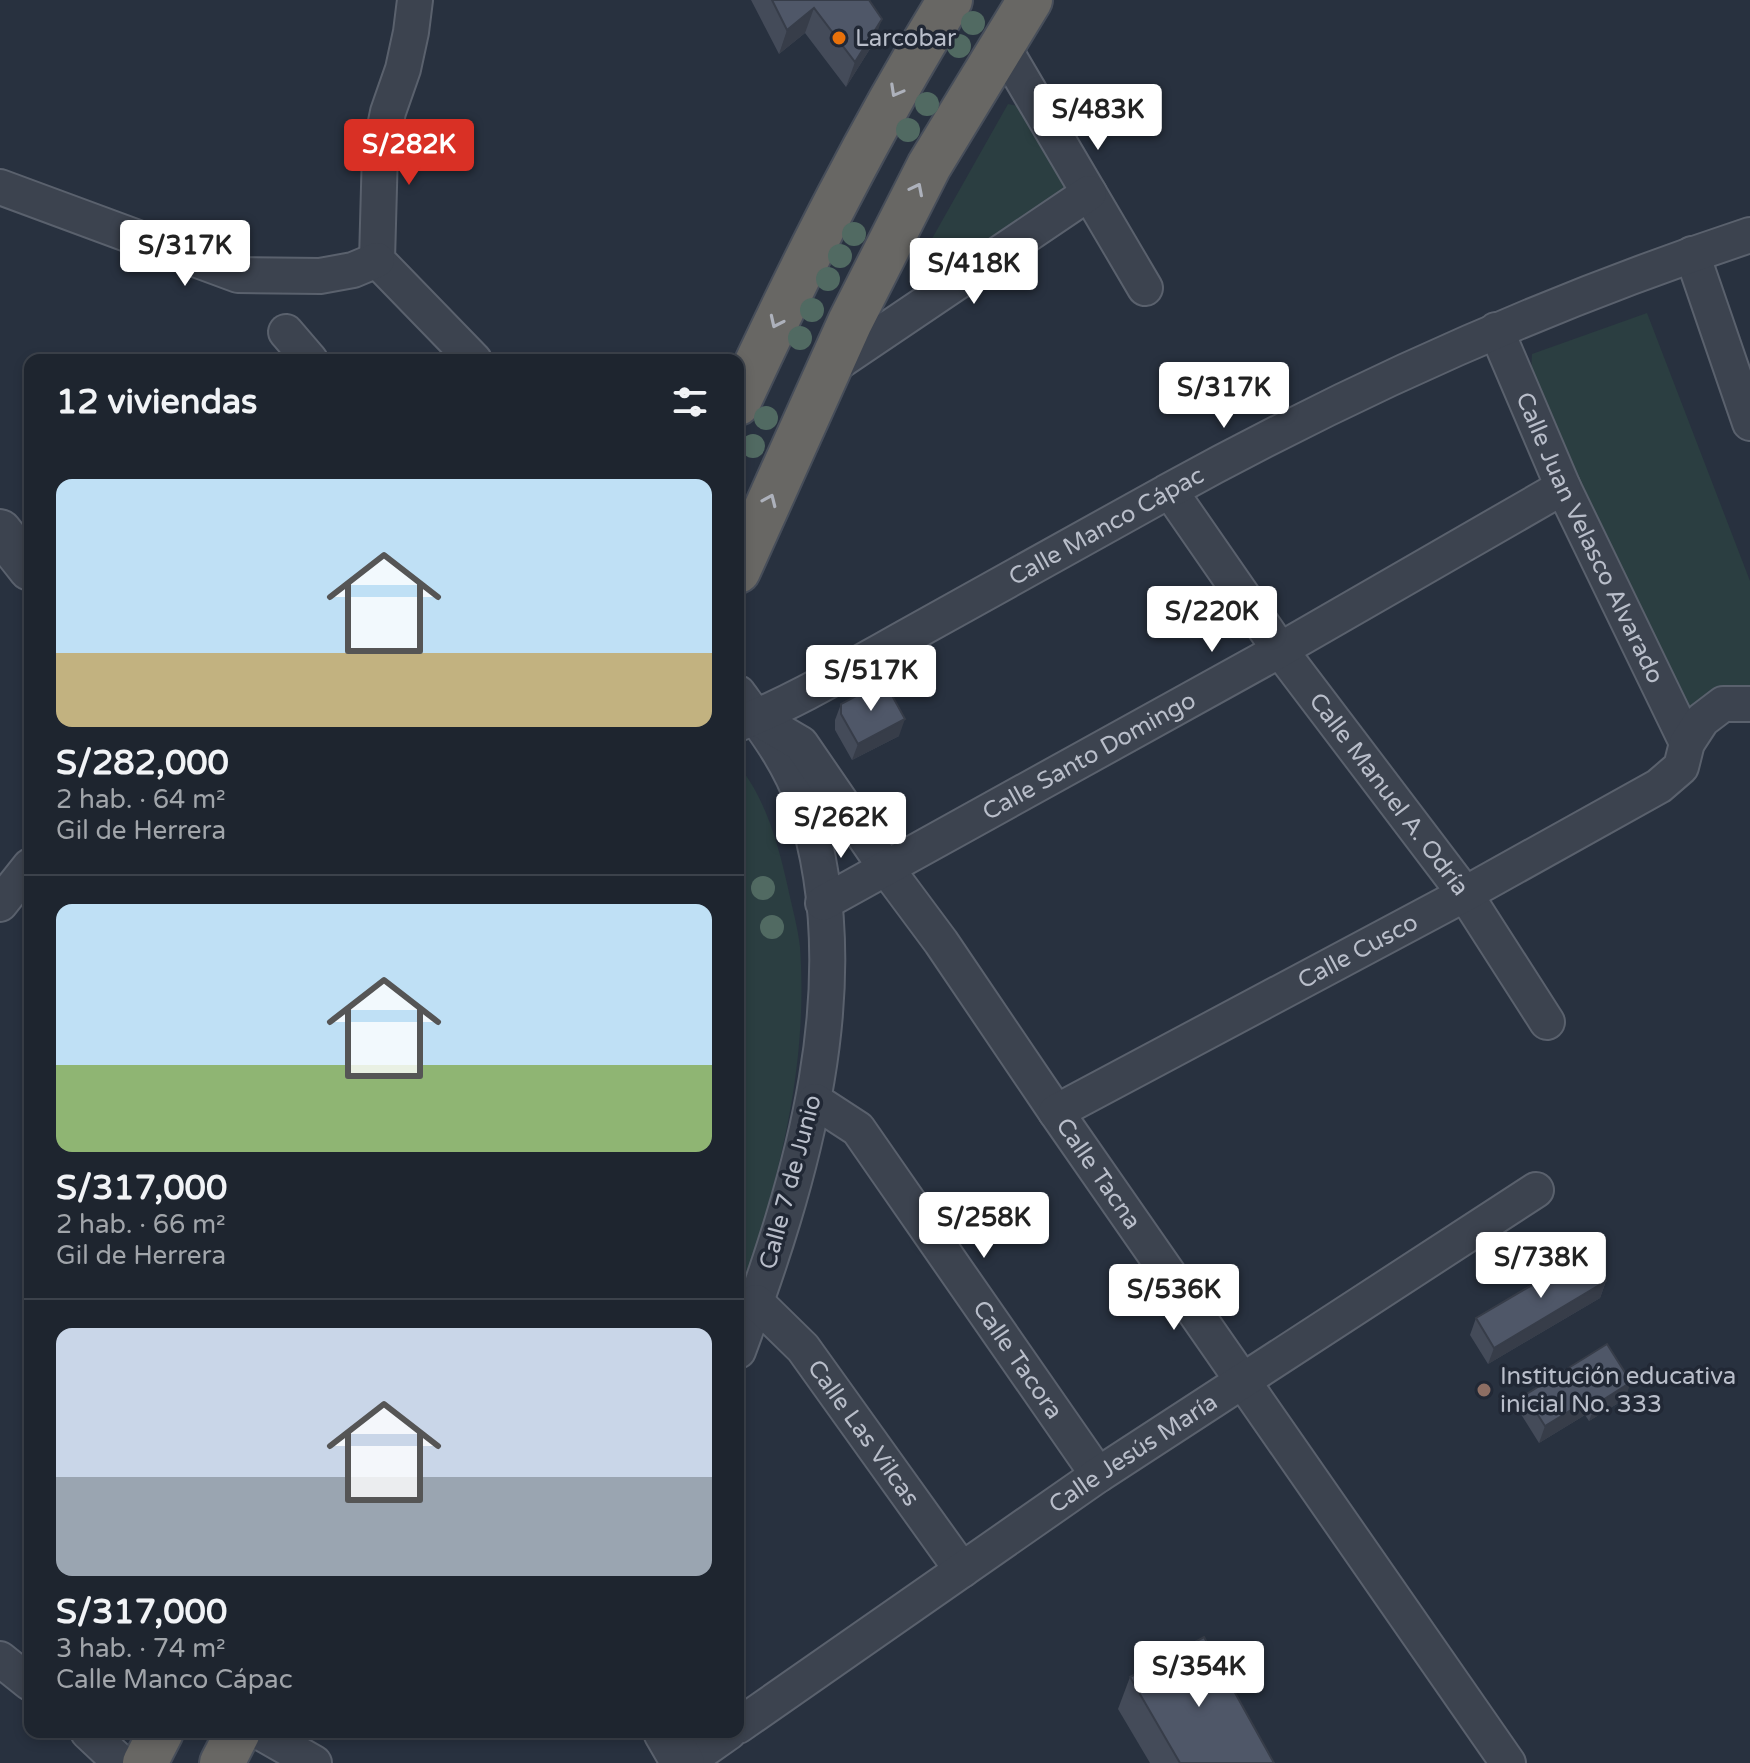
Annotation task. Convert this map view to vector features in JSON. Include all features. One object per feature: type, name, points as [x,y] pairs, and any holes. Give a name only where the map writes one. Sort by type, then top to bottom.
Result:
[{"type":"highway","points":[[744,390],[832,209],[922,44],[950,0]]},
{"type":"highway","points":[[744,558],[827,371],[929,166],[1030,0]]},
{"type":"highway","points":[[145,1763],[158,1738]]},
{"type":"highway","points":[[222,1763],[235,1738]]},
{"type":"street","points":[[415,0],[403,69],[388,112],[380,151],[377,260],[468,354]]},
{"type":"street","points":[[1002,45],[1145,288]]},
{"type":"street","points":[[0,187],[238,275],[320,276],[353,270],[377,260]]},
{"type":"street","points":[[827,371],[1089,193]]},
{"type":"street","name":"Calle Manco Cápac","points":[[744,711],[807,693],[1170,491],[1373,385],[1496,330],[1692,254],[1750,235]]},
{"type":"street","points":[[1692,254],[1750,423]]},
{"type":"street","name":"Calle Juan Velasco Alvarado","points":[[1496,330],[1563,487],[1687,743]]},
{"type":"street","points":[[286,332],[305,354]]},
{"type":"street","name":"Calle Santo Domingo","points":[[823,903],[1280,650],[1563,487]]},
{"type":"street","name":"Calle Manuel A. Odría","points":[[1170,491],[1280,650],[1465,894],[1547,1022]]},
{"type":"street","points":[[0,531],[24,561]]},
{"type":"street","points":[[1687,743],[1702,720],[1723,704],[1750,704]]},
{"type":"street","name":"Calle Tacna","points":[[744,711],[801,744],[1508,1763]]},
{"type":"street","name":"Calle 7 de Junio","points":[[744,711],[785,761],[803,800],[816,854],[823,903],[826,966],[815,1101],[787,1209],[744,1335]]},
{"type":"street","name":"Calle Cusco","points":[[1056,1112],[1465,894],[1659,786],[1681,767],[1687,743]]},
{"type":"street","points":[[0,904],[24,874]]},
{"type":"street","name":"Calle Tacora","points":[[815,1101],[858,1129],[1098,1475]]},
{"type":"street","name":"Calle Jesús María","points":[[744,1722],[1098,1475],[1536,1190]]},
{"type":"street","name":"Calle Las Vilcas","points":[[756,1302],[803,1348],[962,1570]]},
{"type":"street","points":[[0,1659],[24,1678]]},
{"type":"street","points":[[94,1738],[121,1763]]},
{"type":"street","points":[[270,1738],[314,1763]]},
{"type":"street","points":[[669,1738],[684,1763],[720,1738]]},
{"type":"shaded area","points":[[1008,104],[1018,106],[1068,184],[1064,199],[936,283],[919,279],[916,267]]},
{"type":"shaded area","points":[[1647,313],[1750,581],[1750,693],[1687,719],[1576,482],[1531,374],[1532,354]]},
{"type":"shaded area","points":[[744,773],[771,826],[781,857],[800,947],[799,1040],[794,1085],[787,1129],[744,1285]]},
{"type":"building","points":[[772,0],[869,0],[882,19],[855,62],[814,8],[787,30]]},
{"type":"building","points":[[884,681],[905,719],[858,744],[841,714],[841,704]]},
{"type":"building","points":[[1588,1252],[1606,1281],[1494,1348],[1476,1318]]},
{"type":"building","points":[[1607,1344],[1631,1382],[1595,1405],[1591,1398],[1545,1426],[1525,1395]]},
{"type":"building","points":[[1204,1637],[1274,1763],[1180,1763],[1130,1677]]},
{"type":"place","name":"Larcobar","points":[[839,38]]},
{"type":"place","name":"Institución educativa inicial No. 333","points":[[1484,1390]]}]
